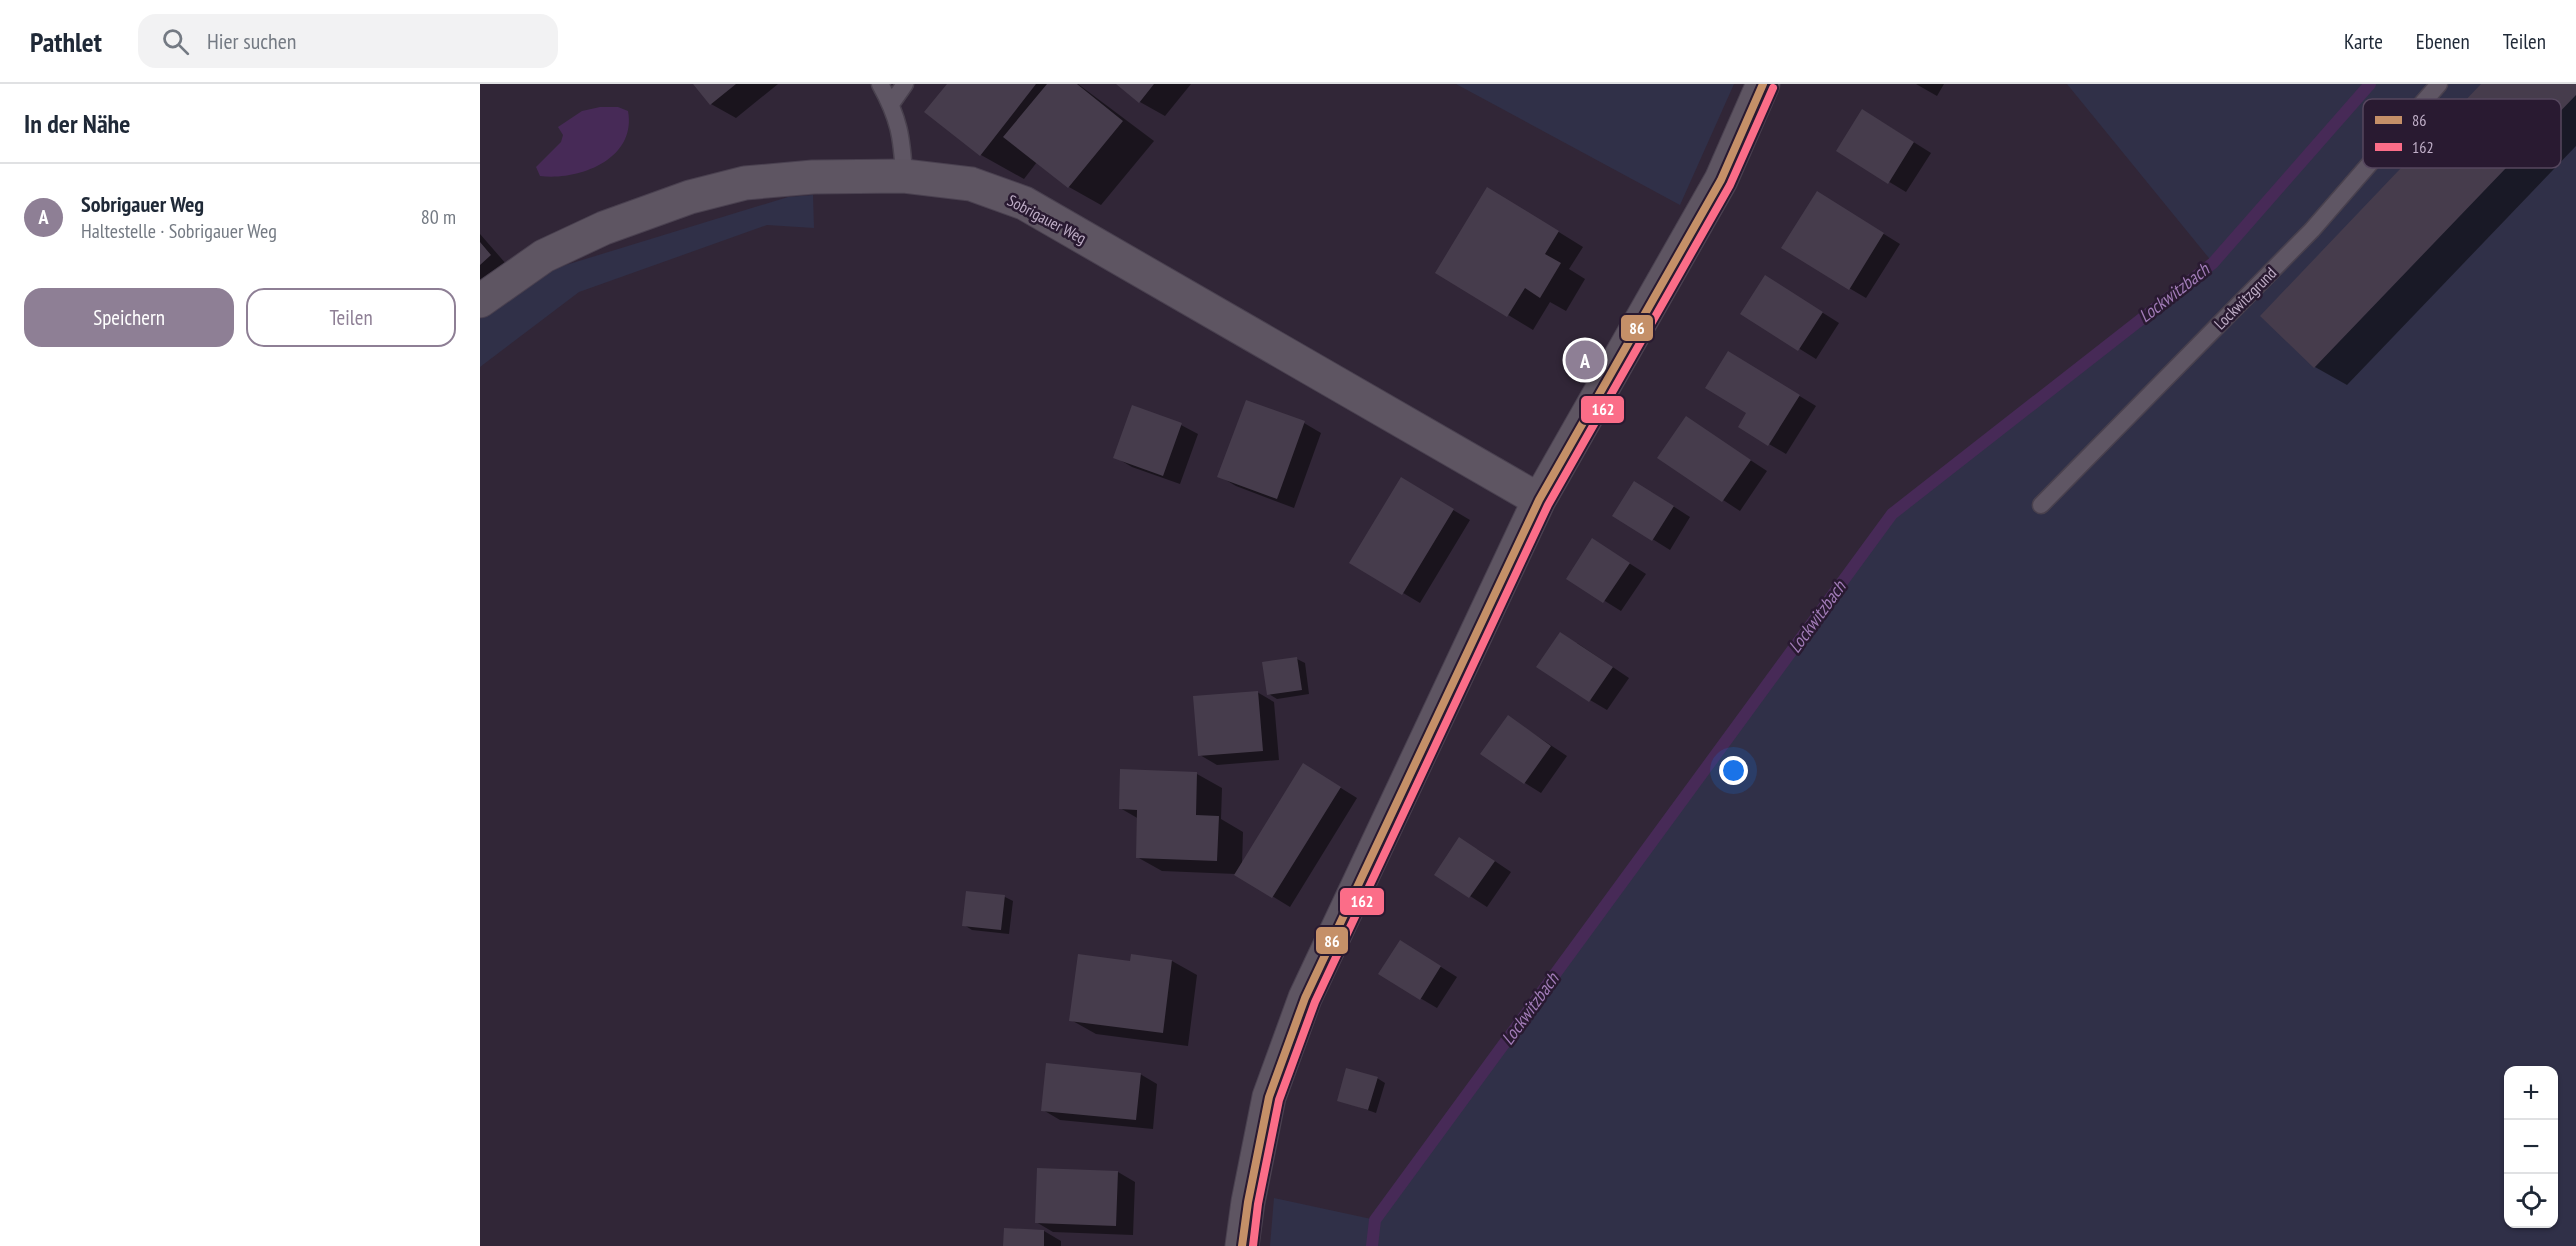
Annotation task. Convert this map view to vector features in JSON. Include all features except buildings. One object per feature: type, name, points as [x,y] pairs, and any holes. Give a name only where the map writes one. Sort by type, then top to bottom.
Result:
[{"type":"main road","points":[[1242,1246],[1248,1202],[1269,1097],[1305,998],[1539,500],[1721,180],[1763,84]]},
{"type":"main road","name":"Sobrigauer Weg","points":[[480,301],[544,256],[604,228],[690,196],[745,183],[813,177],[904,176],[971,184],[1024,203],[1539,500]]},
{"type":"lane","points":[[880,84],[891,104],[901,134],[904,176]]},
{"type":"lane","points":[[891,104],[905,84]]},
{"type":"lane","name":"Lockwitzgrund","points":[[2426,99],[2439,84]]},
{"type":"lane","name":"Lockwitzgrund","points":[[2041,505],[2312,230],[2366,168]]},
{"type":"shaded area","points":[[1456,84],[1734,84],[1680,205]]},
{"type":"shaded area","points":[[2067,84],[2576,84],[2576,1246],[1270,1246],[1274,1198],[1376,1220],[1892,514],[2213,263]]},
{"type":"shaded area","points":[[600,107],[618,107],[628,111],[628,128],[624,142],[614,154],[602,163],[571,175],[540,176],[536,167],[561,142],[563,135],[558,127],[582,111]]},
{"type":"shaded area","points":[[813,195],[814,228],[767,225],[579,292],[480,367],[480,319],[543,272],[788,197]]},
{"type":"waterway","name":"Lockwitzbach","points":[[1372,1246],[1375,1220],[1892,514],[2213,263],[2370,84]]},
{"type":"transit line","name":"86","points":[[1242,1246],[1248,1202],[1269,1097],[1305,998],[1539,500],[1721,180],[1763,84]]},
{"type":"transit line","name":"162","points":[[1253,1246],[1258,1204],[1279,1100],[1315,1002],[1548,505],[1730,185],[1773,88]]},
{"type":"place","name":"Sobrigauer Weg","points":[[1585,360]]}]
